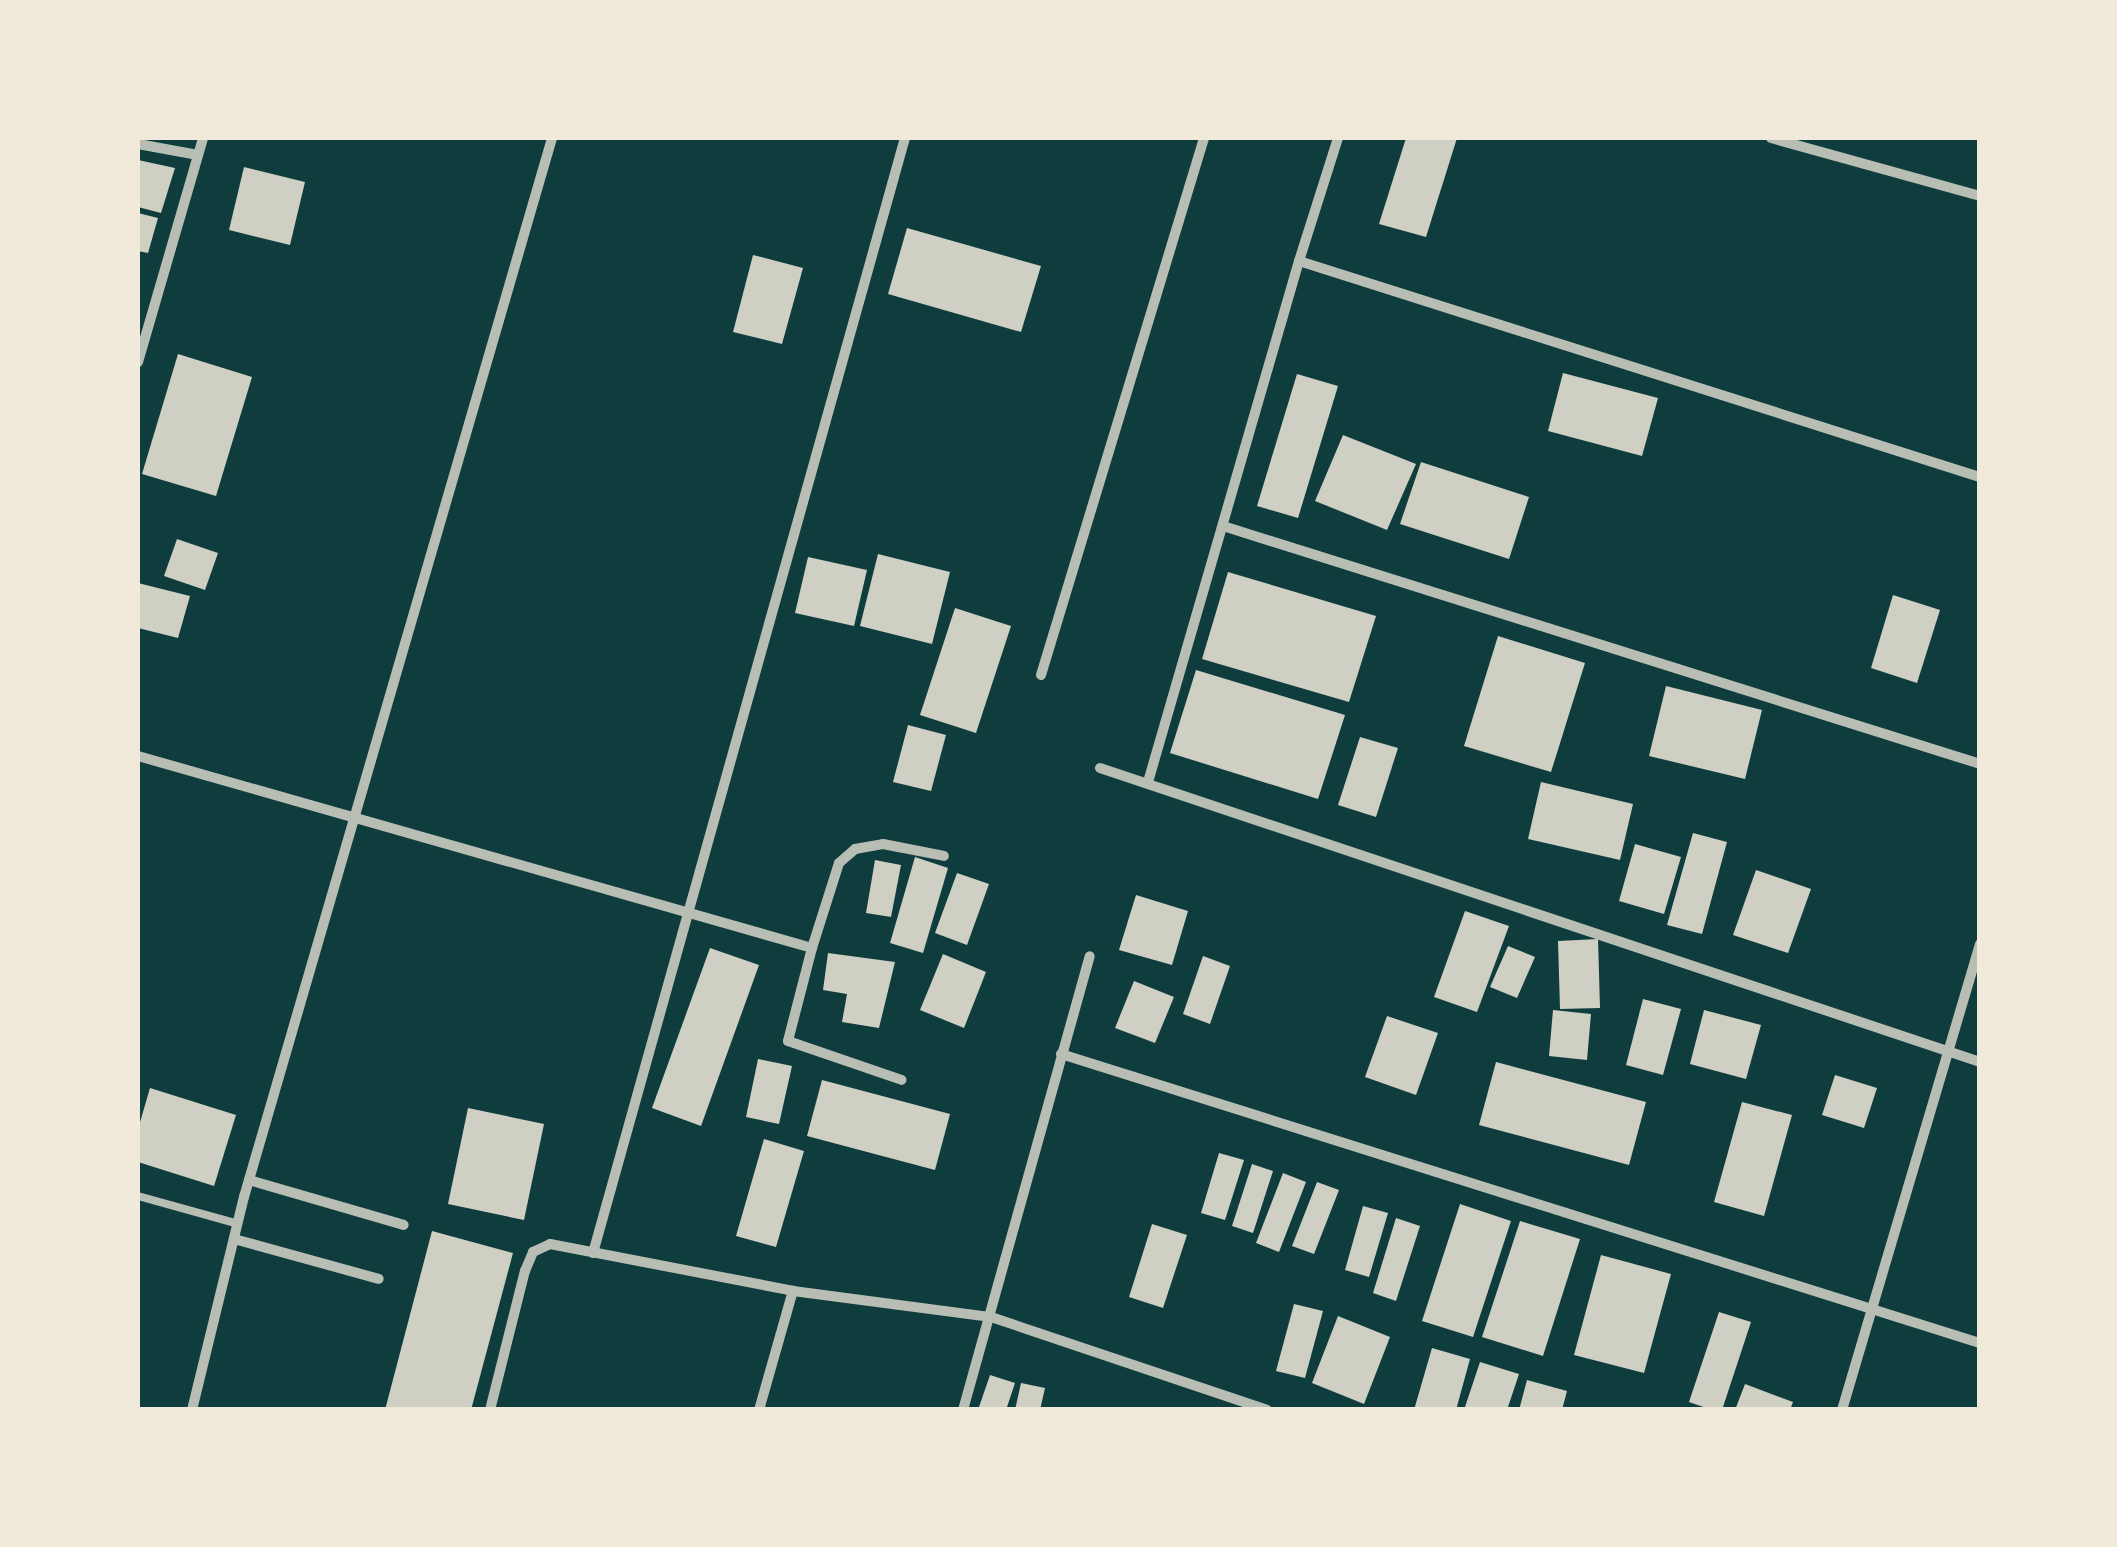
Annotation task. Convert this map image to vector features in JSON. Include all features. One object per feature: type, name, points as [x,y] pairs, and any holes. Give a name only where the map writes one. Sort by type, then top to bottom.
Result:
[{"type":"street","points":[[138,362],[203,138]]},
{"type":"street","points":[[192,1410],[250,1180],[552,138]]},
{"type":"street","points":[[594,1253],[905,138]]},
{"type":"street","points":[[1041,675],[1204,138]]},
{"type":"street","points":[[1148,782],[1338,138]]},
{"type":"street","points":[[1771,138],[1980,196]]},
{"type":"street","points":[[138,144],[198,155]]},
{"type":"street","points":[[1299,261],[1980,477]]},
{"type":"street","points":[[1223,526],[1980,764]]},
{"type":"street","points":[[138,756],[354,822],[812,948]]},
{"type":"street","points":[[1100,768],[1980,1062]]},
{"type":"street","points":[[902,1080],[788,1041],[812,948],[840,863],[854,849],[883,844],[944,856]]},
{"type":"street","points":[[1842,1410],[1875,1310],[1946,1051],[1980,944]]},
{"type":"street","points":[[963,1410],[1090,956]]},
{"type":"street","points":[[1061,1054],[1980,1343]]},
{"type":"street","points":[[250,1180],[404,1225]]},
{"type":"street","points":[[234,1239],[379,1279]]},
{"type":"street","points":[[490,1410],[533,1252],[550,1244],[792,1291],[991,1318],[1267,1410]]},
{"type":"street","points":[[759,1410],[792,1291]]},
{"type":"lane","points":[[138,1196],[238,1224]]},
{"type":"building","points":[[1406,138],[1457,138],[1426,237],[1379,224]]},
{"type":"building","points":[[138,160],[175,168],[161,213],[138,207]]},
{"type":"building","points":[[244,167],[305,182],[290,245],[229,230]]},
{"type":"building","points":[[138,213],[158,218],[148,253],[138,251]]},
{"type":"building","points":[[907,228],[1041,266],[1021,332],[888,294]]},
{"type":"building","points":[[753,255],[803,268],[782,344],[733,332]]},
{"type":"building","points":[[178,354],[252,377],[216,496],[142,474]]},
{"type":"building","points":[[1563,373],[1658,398],[1642,456],[1548,431]]},
{"type":"building","points":[[1297,374],[1338,386],[1298,518],[1257,506]]},
{"type":"building","points":[[1343,435],[1416,464],[1387,530],[1315,501]]},
{"type":"building","points":[[1421,462],[1529,497],[1509,559],[1400,524]]},
{"type":"building","points":[[177,539],[218,553],[205,590],[164,576]]},
{"type":"building","points":[[878,554],[950,572],[932,644],[860,626]]},
{"type":"building","points":[[808,557],[867,570],[854,626],[795,613]]},
{"type":"building","points":[[1228,572],[1376,616],[1349,702],[1202,659]]},
{"type":"building","points":[[138,583],[190,596],[178,638],[138,628]]},
{"type":"building","points":[[1893,595],[1940,610],[1917,683],[1871,668]]},
{"type":"building","points":[[955,608],[1011,626],[976,733],[920,715]]},
{"type":"building","points":[[1498,636],[1585,663],[1551,772],[1464,746]]},
{"type":"building","points":[[1196,670],[1345,715],[1318,799],[1170,753]]},
{"type":"building","points":[[1666,686],[1762,710],[1745,779],[1649,756]]},
{"type":"building","points":[[908,725],[946,735],[931,791],[893,782]]},
{"type":"building","points":[[1360,737],[1398,748],[1376,817],[1338,805]]},
{"type":"building","points":[[1541,782],[1633,804],[1620,860],[1528,839]]},
{"type":"building","points":[[1693,833],[1727,842],[1702,934],[1667,925]]},
{"type":"building","points":[[1635,844],[1681,857],[1664,914],[1619,901]]},
{"type":"building","points":[[915,857],[948,868],[923,953],[890,943]]},
{"type":"building","points":[[875,860],[901,865],[891,917],[866,913]]},
{"type":"building","points":[[1756,870],[1811,889],[1788,953],[1733,935]]},
{"type":"building","points":[[957,873],[989,884],[967,945],[935,933]]},
{"type":"building","points":[[1136,895],[1188,911],[1172,965],[1119,950]]},
{"type":"building","points":[[1465,911],[1509,926],[1477,1012],[1434,997]]},
{"type":"building","points":[[1598,939],[1600,1008],[1560,1009],[1558,941]]},
{"type":"building","points":[[1508,946],[1535,957],[1517,998],[1490,987]]},
{"type":"building","points":[[710,948],[759,965],[701,1126],[652,1108]]},
{"type":"building","points":[[828,953],[895,962],[879,1028],[842,1022],[847,994],[823,990]]},
{"type":"building","points":[[943,954],[986,972],[964,1028],[920,1010]]},
{"type":"building","points":[[1203,956],[1230,966],[1210,1024],[1183,1014]]},
{"type":"building","points":[[1134,981],[1174,997],[1155,1043],[1115,1028]]},
{"type":"building","points":[[1643,999],[1681,1009],[1663,1075],[1626,1065]]},
{"type":"building","points":[[1553,1010],[1591,1014],[1587,1060],[1549,1056]]},
{"type":"building","points":[[1704,1010],[1761,1025],[1746,1079],[1690,1064]]},
{"type":"building","points":[[1387,1016],[1438,1033],[1416,1095],[1365,1077]]},
{"type":"building","points":[[758,1059],[792,1066],[779,1124],[746,1117]]},
{"type":"building","points":[[1496,1062],[1646,1102],[1629,1165],[1479,1125]]},
{"type":"building","points":[[1835,1075],[1877,1088],[1864,1128],[1822,1115]]},
{"type":"building","points":[[822,1080],[950,1114],[935,1170],[807,1136]]},
{"type":"building","points":[[150,1088],[236,1115],[214,1186],[138,1162],[138,1129]]},
{"type":"building","points":[[1742,1102],[1792,1115],[1764,1216],[1714,1202]]},
{"type":"building","points":[[468,1108],[544,1124],[524,1220],[448,1204]]},
{"type":"building","points":[[764,1139],[804,1151],[776,1247],[736,1236]]},
{"type":"building","points":[[1219,1153],[1244,1160],[1225,1220],[1201,1213]]},
{"type":"building","points":[[1252,1164],[1273,1171],[1253,1233],[1232,1226]]},
{"type":"building","points":[[1283,1173],[1306,1182],[1279,1252],[1256,1243]]},
{"type":"building","points":[[1317,1182],[1339,1190],[1314,1254],[1292,1246]]},
{"type":"building","points":[[1460,1204],[1511,1221],[1473,1337],[1422,1321]]},
{"type":"building","points":[[1363,1206],[1388,1213],[1369,1277],[1345,1270]]},
{"type":"building","points":[[1396,1218],[1420,1226],[1396,1301],[1373,1293]]},
{"type":"building","points":[[1520,1221],[1580,1239],[1543,1356],[1482,1337]]},
{"type":"building","points":[[1152,1224],[1187,1235],[1163,1308],[1129,1297]]},
{"type":"building","points":[[432,1231],[513,1253],[471,1410],[385,1410]]},
{"type":"building","points":[[1601,1255],[1671,1274],[1644,1373],[1574,1355]]},
{"type":"building","points":[[1294,1304],[1323,1311],[1305,1378],[1276,1371]]},
{"type":"building","points":[[1719,1312],[1751,1322],[1722,1410],[1712,1410],[1689,1402]]},
{"type":"building","points":[[1338,1316],[1390,1337],[1364,1404],[1312,1383]]},
{"type":"building","points":[[1432,1348],[1470,1359],[1456,1410],[1414,1410]]},
{"type":"building","points":[[1480,1362],[1519,1374],[1507,1410],[1464,1410]]},
{"type":"building","points":[[990,1375],[1015,1383],[1006,1410],[978,1410]]},
{"type":"building","points":[[1527,1380],[1567,1391],[1562,1410],[1519,1410]]},
{"type":"building","points":[[1021,1383],[1045,1388],[1040,1410],[1015,1410]]},
{"type":"building","points":[[1745,1384],[1793,1402],[1790,1410],[1735,1410]]}]
